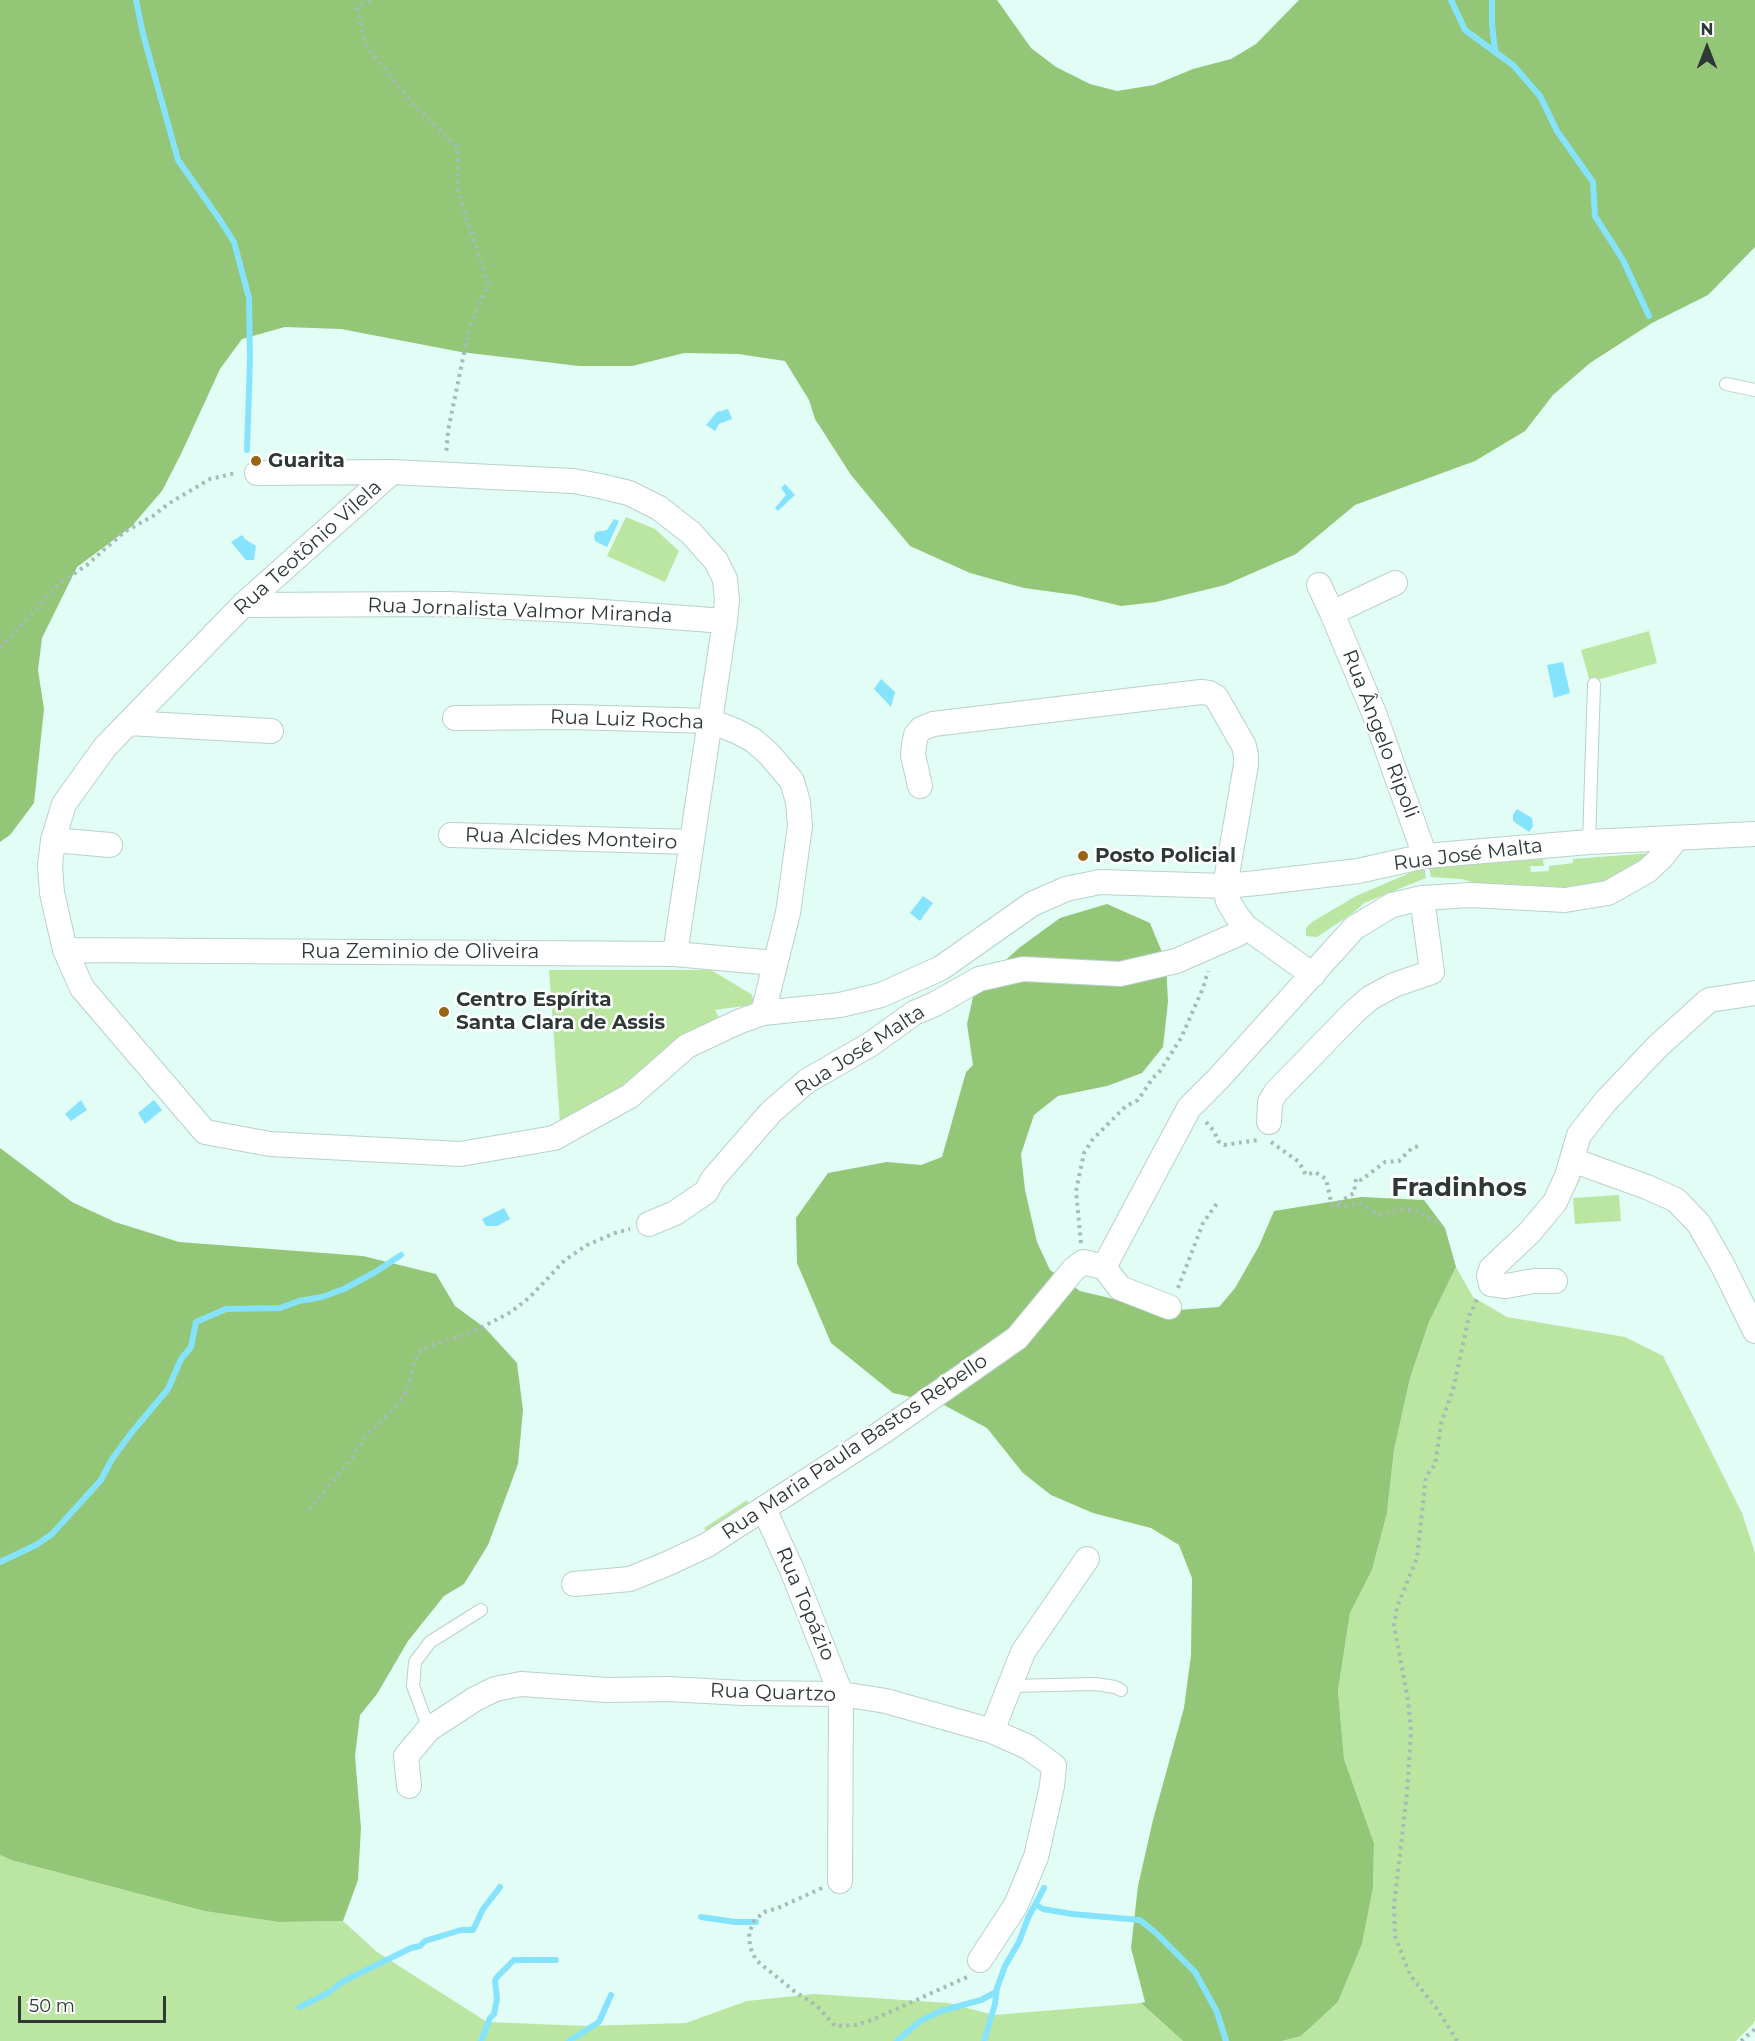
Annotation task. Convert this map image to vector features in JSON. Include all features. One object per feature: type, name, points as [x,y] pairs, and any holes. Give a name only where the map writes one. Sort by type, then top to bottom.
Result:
[{"type":"street","name":"Rua Teotônio Vilela","points":[[65,950],[52,893],[50,866],[53,840],[64,804],[99,754],[243,605],[392,472],[573,481],[629,493],[659,508],[691,533],[716,561],[725,579],[726,610]]},
{"type":"street","points":[[257,473],[392,472]]},
{"type":"street","points":[[1332,613],[1395,583]]},
{"type":"street","name":"Rua Ângelo Ripoli","points":[[1319,585],[1382,733],[1425,856]]},
{"type":"street","name":"Rua Jornalista Valmor Miranda","points":[[243,605],[449,604],[590,611],[726,610]]},
{"type":"street","points":[[675,954],[726,610]]},
{"type":"street","points":[[920,786],[913,755],[916,735],[921,729],[933,724],[1201,692],[1216,696],[1244,746],[1246,756],[1225,886],[1228,901],[1246,927],[1313,975]]},
{"type":"street","name":"Rua Luiz Rocha","points":[[455,718],[572,717],[710,721],[736,730],[753,740],[768,754],[792,781],[798,802],[800,826],[788,913],[763,1012]]},
{"type":"street","points":[[128,723],[271,731]]},
{"type":"street","name":"Rua José Malta","points":[[1703,837],[1755,822]]},
{"type":"street","name":"Rua José Malta","points":[[65,950],[82,988],[205,1132],[270,1144],[460,1154],[554,1138],[630,1096],[687,1046],[763,1012],[840,1005],[881,995],[941,968],[1032,904],[1066,889],[1100,882],[1225,886],[1286,881],[1358,871],[1425,856],[1589,842],[1755,834]]},
{"type":"street","name":"Rua Alcides Monteiro","points":[[451,835],[692,842]]},
{"type":"street","name":"Rua José Malta","points":[[1093,1264],[1189,1108],[1354,928],[1392,905],[1422,898],[1471,895],[1565,900],[1608,893],[1647,871],[1677,838]]},
{"type":"street","points":[[53,840],[110,845]]},
{"type":"street","points":[[1269,1122],[1270,1102],[1276,1092],[1353,1012],[1370,998],[1432,972],[1422,898]]},
{"type":"street","name":"Rua José Malta","points":[[649,1224],[675,1213],[706,1192],[713,1179],[764,1119],[807,1081],[871,1044],[914,1012],[935,1004],[978,979],[1023,969],[1120,974],[1176,961],[1238,934],[1246,927]]},
{"type":"street","name":"Rua Zeminio de Oliveira","points":[[65,950],[675,954],[774,963]]},
{"type":"street","points":[[1555,1281],[1534,1281],[1506,1286],[1491,1284],[1491,1269],[1530,1232],[1555,1202],[1567,1176],[1579,1135],[1605,1102],[1657,1047],[1709,1000],[1755,993]]},
{"type":"street","points":[[1572,1160],[1676,1200],[1699,1224],[1755,1331]]},
{"type":"street","points":[[1093,1264],[1120,1288],[1169,1308]]},
{"type":"street","name":"Rua Maria Paula Bastos Rebello","points":[[574,1584],[630,1579],[706,1545],[884,1431],[1017,1338],[1074,1269],[1093,1264]]},
{"type":"street","name":"Rua Topázio","points":[[764,1509],[801,1592],[841,1694],[840,1881]]},
{"type":"street","points":[[980,1960],[1016,1905],[1036,1857],[1052,1786],[1054,1766],[1028,1747],[992,1731],[1023,1652],[1087,1559]]},
{"type":"street","name":"Rua Quartzo","points":[[409,1786],[406,1756],[429,1729],[475,1699],[495,1689],[521,1684],[608,1690],[668,1689],[743,1693],[841,1694],[886,1701],[992,1731]]},
{"type":"lane","points":[[1726,384],[1755,390]]},
{"type":"lane","points":[[1589,842],[1594,684]]},
{"type":"lane","points":[[429,1729],[413,1686],[415,1662],[430,1642],[481,1610]]},
{"type":"lane","points":[[1010,1686],[1095,1684],[1121,1690]]},
{"type":"path","points":[[370,0],[357,8],[365,44],[412,103],[458,148],[458,192],[488,284],[469,329],[448,431],[444,474]]},
{"type":"path","points":[[0,648],[60,583],[87,565],[124,532],[210,479],[230,473],[257,473]]},
{"type":"path","points":[[1093,1264],[1076,1191],[1084,1153],[1094,1139],[1126,1106],[1138,1100],[1181,1038],[1203,988],[1213,953],[1213,944]]},
{"type":"path","points":[[1189,1108],[1207,1123],[1214,1131],[1218,1141],[1224,1145],[1261,1140],[1270,1142],[1299,1162],[1306,1175],[1315,1172],[1321,1174],[1326,1179],[1332,1206],[1354,1193],[1356,1178],[1361,1180],[1385,1162],[1400,1161],[1412,1148],[1422,1145]]},
{"type":"path","points":[[1169,1308],[1203,1223],[1218,1202]]},
{"type":"path","points":[[1337,1204],[1341,1206],[1361,1204],[1379,1215],[1401,1209],[1421,1212],[1441,1224]]},
{"type":"path","points":[[309,1510],[350,1462],[368,1433],[395,1408],[406,1393],[414,1363],[420,1351],[473,1332],[511,1312],[530,1297],[565,1260],[588,1245],[615,1233],[649,1224]]},
{"type":"path","points":[[1457,2041],[1437,2009],[1410,1975],[1395,1936],[1394,1906],[1407,1793],[1411,1732],[1408,1700],[1394,1625],[1397,1607],[1417,1558],[1423,1488],[1426,1476],[1435,1465],[1440,1431],[1454,1386],[1469,1316],[1480,1294],[1491,1284]]},
{"type":"path","points":[[840,1881],[764,1912],[754,1921],[748,1933],[750,1947],[756,1960],[794,1991],[817,2006],[836,2026],[856,2025],[908,2006],[972,1974],[980,1960]]},
{"type":"path","points":[[1741,2041],[1755,2029]]},
{"type":"green space","points":[[0,0],[997,0],[1031,48],[1056,67],[1090,84],[1117,91],[1154,85],[1193,69],[1231,59],[1256,44],[1299,0],[1755,0],[1755,247],[1708,295],[1652,323],[1590,363],[1553,395],[1525,431],[1475,461],[1355,505],[1296,554],[1225,585],[1156,602],[1121,606],[1075,595],[1024,588],[970,573],[910,546],[851,475],[815,419],[809,400],[785,361],[738,354],[684,353],[632,366],[579,366],[461,352],[341,329],[285,327],[242,339],[220,369],[162,491],[131,527],[77,567],[42,638],[38,670],[44,709],[34,803],[10,835],[0,842]]},
{"type":"green space","points":[[626,517],[655,529],[679,551],[665,582],[607,556]]},
{"type":"green space","points":[[1649,631],[1657,663],[1590,682],[1581,650]]},
{"type":"green space","points":[[1652,853],[1654,855],[1588,892],[1486,886],[1461,879],[1431,877],[1429,867],[1543,859],[1544,866],[1530,866],[1531,872],[1549,871],[1549,866],[1573,863],[1573,859]]},
{"type":"green space","points":[[1424,867],[1426,878],[1364,903],[1317,937],[1306,936],[1306,928],[1312,922],[1356,896]]},
{"type":"green space","points":[[1107,904],[1150,923],[1166,962],[1168,1002],[1163,1047],[1142,1073],[1107,1086],[1058,1096],[1034,1115],[1021,1154],[1025,1190],[1037,1242],[1050,1270],[1080,1291],[1164,1311],[1219,1307],[1235,1288],[1259,1246],[1274,1211],[1361,1197],[1424,1200],[1445,1228],[1456,1267],[1429,1322],[1410,1378],[1394,1450],[1387,1513],[1372,1570],[1350,1613],[1338,1690],[1344,1759],[1374,1843],[1373,1888],[1362,1944],[1338,2002],[1301,2036],[1282,2041],[1183,2041],[1141,2003],[1145,2002],[1131,1948],[1138,1886],[1153,1820],[1184,1708],[1191,1655],[1192,1578],[1179,1545],[1151,1528],[1093,1513],[1051,1495],[1023,1473],[987,1428],[942,1404],[893,1393],[831,1343],[797,1263],[796,1218],[828,1173],[887,1162],[921,1165],[942,1157],[966,1072],[973,1065],[967,1024],[975,988],[1019,948],[1060,918]]},
{"type":"green space","points":[[549,970],[711,970],[751,994],[754,1000],[751,1005],[715,1010],[719,1017],[718,1020],[634,1084],[560,1123]]},
{"type":"green space","points":[[0,1148],[72,1202],[115,1222],[179,1242],[363,1256],[436,1274],[455,1306],[485,1328],[517,1363],[523,1410],[518,1464],[488,1545],[464,1584],[444,1596],[408,1641],[377,1694],[360,1715],[355,1756],[361,1828],[358,1880],[343,1921],[279,1922],[204,1911],[11,1860],[0,1855]]},
{"type":"green space","points":[[1619,1195],[1621,1221],[1575,1224],[1573,1198]]},
{"type":"green space","points":[[1456,1267],[1473,1297],[1507,1317],[1625,1337],[1663,1356],[1742,1513],[1755,1553],[1755,2020],[1736,2041],[1282,2041],[1301,2036],[1338,2002],[1362,1944],[1373,1888],[1374,1843],[1344,1759],[1338,1690],[1350,1613],[1372,1570],[1387,1513],[1394,1450],[1410,1378],[1429,1322]]},
{"type":"green space","points":[[747,1500],[751,1507],[708,1534],[704,1528]]},
{"type":"green space","points":[[0,1855],[11,1860],[204,1911],[279,1922],[343,1921],[377,1952],[487,2022],[586,2026],[686,2023],[747,2001],[814,1994],[948,2003],[994,2015],[1141,2003],[1183,2041],[0,2041]]},
{"type":"water","points":[[728,409],[732,419],[719,424],[715,431],[706,425],[717,412]]},
{"type":"water","points":[[785,484],[795,495],[778,511],[775,508],[786,495],[781,488]]},
{"type":"water","points":[[614,519],[619,521],[607,547],[595,541],[596,532],[607,530]]},
{"type":"water","points":[[242,535],[256,546],[254,560],[246,560],[231,542]]},
{"type":"water","points":[[1563,662],[1570,693],[1554,698],[1547,665]]},
{"type":"water","points":[[881,679],[895,692],[891,707],[874,689]]},
{"type":"water","points":[[1517,809],[1532,818],[1533,826],[1529,832],[1513,821],[1513,815]]},
{"type":"water","points":[[923,896],[933,903],[920,921],[910,913]]},
{"type":"water","points":[[81,1100],[87,1110],[71,1121],[65,1114]]},
{"type":"water","points":[[154,1100],[162,1110],[145,1124],[138,1113]]},
{"type":"water","points":[[504,1208],[510,1219],[497,1226],[486,1226],[482,1219]]},
{"type":"waterway","points":[[136,0],[143,34],[178,160],[234,242],[249,298],[250,359],[247,450]]},
{"type":"waterway","points":[[1451,0],[1465,30],[1513,65],[1540,96],[1557,131],[1593,182],[1595,216],[1623,260],[1649,316]]},
{"type":"waterway","points":[[1492,0],[1495,51]]},
{"type":"waterway","points":[[0,1562],[36,1545],[52,1534],[101,1480],[112,1459],[168,1389],[181,1359],[191,1347],[196,1322],[226,1309],[280,1308],[299,1301],[322,1297],[344,1289],[401,1255]]},
{"type":"waterway","points":[[300,2007],[328,1993],[342,1982],[411,1948],[420,1946],[425,1941],[461,1930],[473,1930],[483,1909],[500,1887]]},
{"type":"waterway","points":[[984,2041],[1005,1966],[1044,1888]]},
{"type":"waterway","points":[[1036,1905],[1043,1909],[1072,1914],[1140,1920],[1195,1972],[1217,2012],[1226,2041]]},
{"type":"waterway","points":[[701,1917],[735,1922],[756,1922]]},
{"type":"waterway","points":[[481,2041],[490,2018],[494,2014],[497,1977],[514,1960],[556,1960]]},
{"type":"waterway","points":[[897,2041],[920,2021],[941,2011],[981,2000],[996,1992]]},
{"type":"waterway","points":[[569,2041],[599,2022],[611,1995]]},
{"type":"place","name":"Guarita","points":[[256,461]]},
{"type":"place","name":"Posto Policial","points":[[1083,856]]},
{"type":"place","name":"Centro Espírita Santa Clara de Assis","points":[[444,1012]]},
{"type":"district","name":"Fradinhos","points":[[1459,1188]]}]
